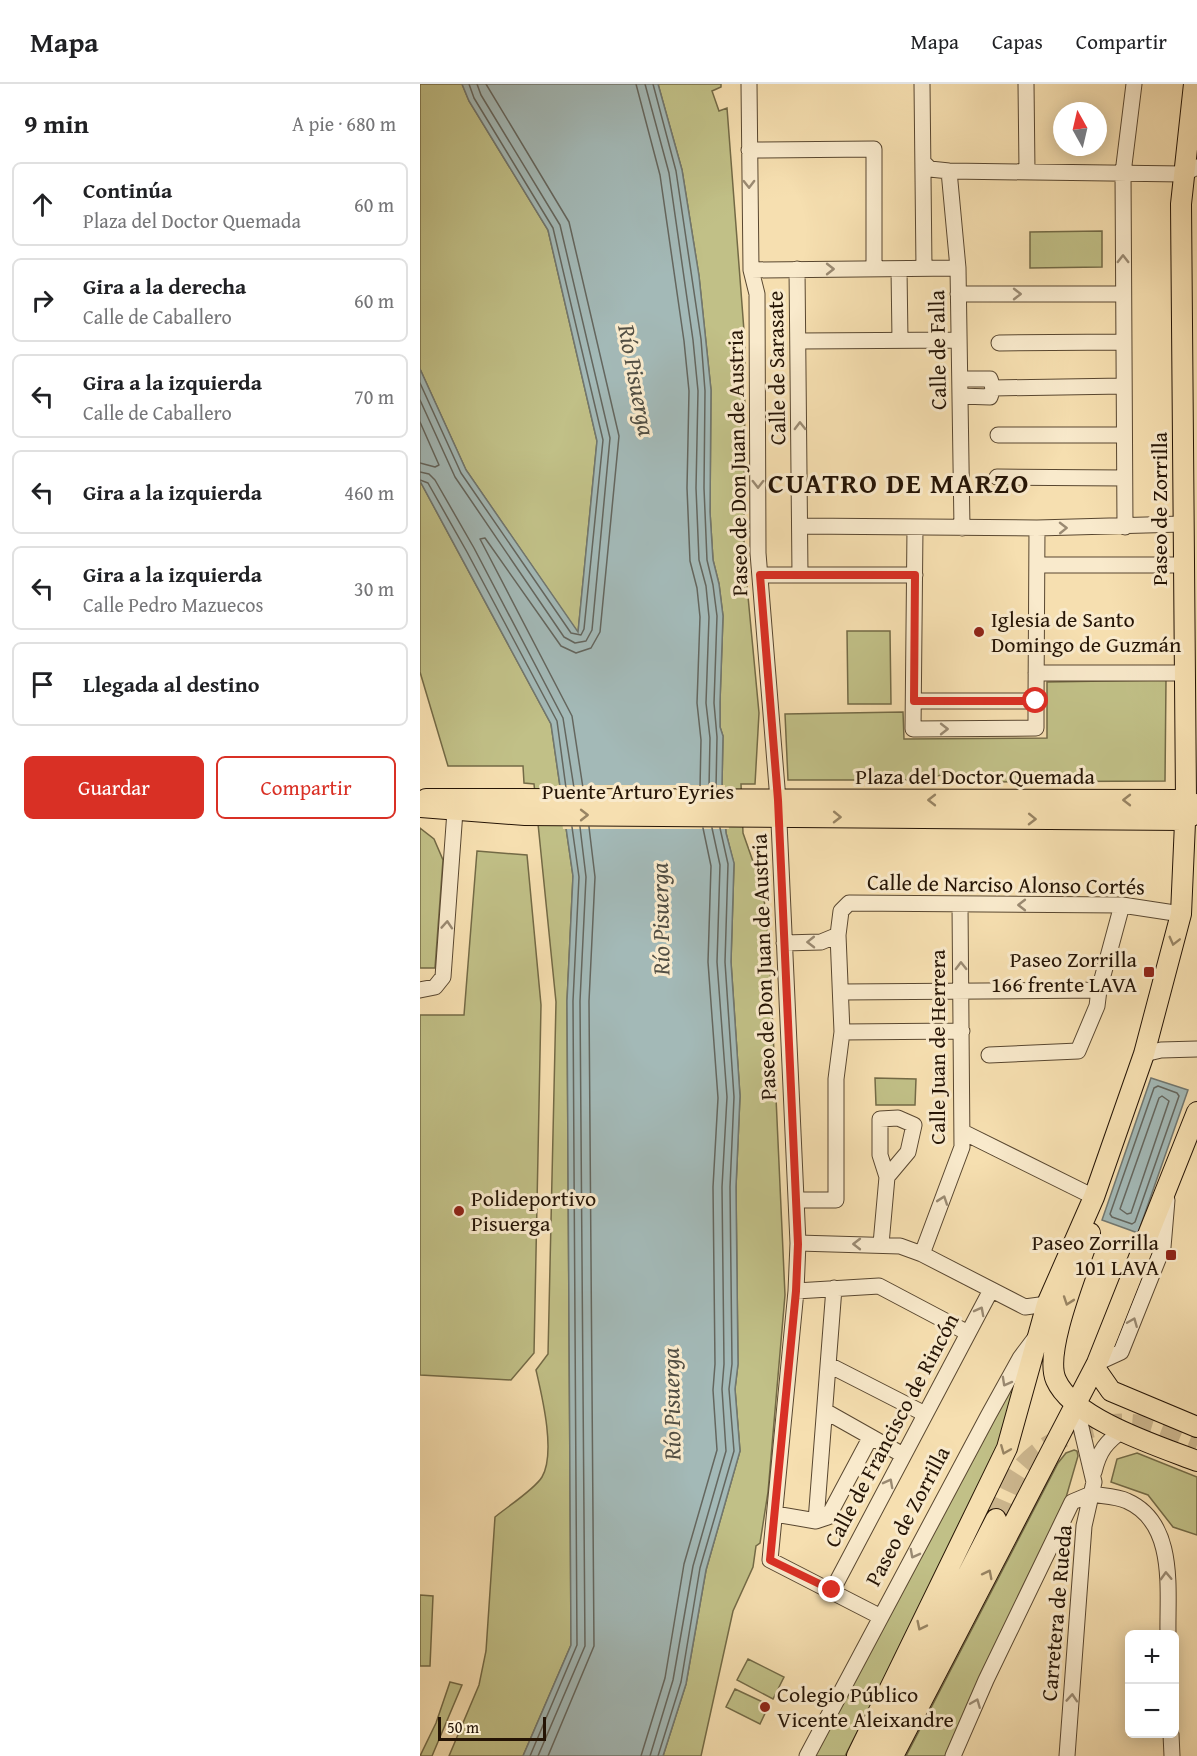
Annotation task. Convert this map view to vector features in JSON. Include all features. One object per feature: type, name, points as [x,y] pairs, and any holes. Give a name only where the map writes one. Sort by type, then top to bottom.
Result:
[{"type":"main road","name":"Paseo de Zorrilla","points":[[857,1756],[1007,1448],[1047,1304],[1094,1197],[1144,1054],[1181,914],[1191,810],[1182,524],[1194,84]]},
{"type":"main road","points":[[420,799],[525,806]]},
{"type":"main road","points":[[420,807],[455,811],[525,806]]},
{"type":"main road","name":"Puente Arturo Eyries","points":[[525,806],[751,808]]},
{"type":"main road","name":"Plaza del Doctor Quemada","points":[[751,808],[1191,810]]},
{"type":"main road","points":[[894,1756],[1096,1365],[1197,1112]]},
{"type":"main road","name":"Paseo de Zorrilla","points":[[1076,1406],[1055,1378],[1053,1356],[1056,1334],[1121,1144],[1119,1125]]},
{"type":"main road","points":[[1096,1365],[1111,1391],[1197,1427]]},
{"type":"main road","points":[[1076,1406],[1123,1430],[1197,1461]]},
{"type":"main road","points":[[875,1756],[996,1519]]},
{"type":"street","name":"Paseo de Don Juan de Austria","points":[[749,84],[751,270],[757,294],[760,575],[779,808],[798,1244],[796,1291],[770,1560],[832,1590]]},
{"type":"street","name":"Calle de Falla","points":[[922,84],[924,268]]},
{"type":"street","points":[[1026,84],[1027,170]]},
{"type":"street","points":[[1125,527],[1123,173],[1134,84]]},
{"type":"street","points":[[749,150],[874,149],[874,269]]},
{"type":"street","points":[[923,162],[930,169],[949,171],[1027,170],[1123,173],[1190,171]]},
{"type":"street","name":"Calle de Falla","points":[[949,171],[958,268],[962,528]]},
{"type":"street","points":[[751,270],[958,268]]},
{"type":"street","name":"Calle de Sarasate","points":[[798,269],[800,574]]},
{"type":"street","points":[[899,269],[900,340]]},
{"type":"street","points":[[958,294],[1123,294]]},
{"type":"street","points":[[799,341],[959,340]]},
{"type":"street","points":[[999,343],[1124,342]]},
{"type":"street","points":[[960,379],[990,379],[993,388],[990,397],[960,396]]},
{"type":"street","points":[[993,388],[1124,386]]},
{"type":"street","points":[[998,435],[1124,435]]},
{"type":"street","points":[[997,477],[1124,478]]},
{"type":"street","points":[[801,526],[1037,528],[1182,524]]},
{"type":"street","points":[[915,528],[914,701],[1036,701],[1037,528]]},
{"type":"street","points":[[1037,565],[1183,565]]},
{"type":"street","points":[[760,575],[915,575]]},
{"type":"street","points":[[1036,674],[1185,673]]},
{"type":"street","name":"Plaza del Doctor Quemada","points":[[914,701],[913,729],[1036,728],[1036,701]]},
{"type":"street","points":[[420,990],[429,989],[440,983],[444,969],[455,811]]},
{"type":"street","name":"Calle de Narciso Alonso Cortés","points":[[796,1200],[836,1200],[836,1079],[842,1032],[838,935],[841,911],[849,903],[1122,905],[1181,914]]},
{"type":"street","name":"Calle Juan de Herrera","points":[[922,1254],[962,1147],[960,905]]},
{"type":"street","points":[[990,1055],[1078,1051],[1097,1006],[1099,990],[1122,905]]},
{"type":"street","points":[[784,943],[821,942],[838,935]]},
{"type":"street","points":[[842,992],[1099,990]]},
{"type":"street","points":[[842,1032],[962,1031]]},
{"type":"street","points":[[1144,1054],[1161,1050],[1197,1049]]},
{"type":"street","points":[[963,1131],[1094,1197]]},
{"type":"street","points":[[881,1244],[887,1177]]},
{"type":"street","points":[[798,1244],[900,1246],[922,1254],[1024,1307],[1047,1304]]},
{"type":"street","points":[[796,1291],[879,1286],[968,1333]]},
{"type":"street","points":[[816,1521],[834,1288]]},
{"type":"street","name":"Calle de Francisco de Rincón","points":[[832,1590],[991,1290]]},
{"type":"street","name":"Paseo de Zorrilla","points":[[807,1756],[988,1416],[1020,1358],[1038,1334]]},
{"type":"street","points":[[829,1365],[926,1413]]},
{"type":"street","name":"Carretera de Rueda","points":[[1076,1406],[1093,1475]]},
{"type":"street","points":[[825,1411],[903,1455]]},
{"type":"street","name":"Carretera de Rueda","points":[[1067,1756],[1084,1526],[1098,1453],[1108,1440],[1123,1430]]},
{"type":"street","points":[[775,1514],[816,1521],[828,1517],[870,1438]]},
{"type":"street","points":[[953,1756],[1052,1540],[1072,1502],[1091,1494],[1128,1501],[1149,1518],[1165,1544],[1168,1630]]},
{"type":"street","points":[[1052,1540],[1084,1526]]},
{"type":"street","points":[[832,1590],[880,1617]]},
{"type":"street","points":[[1171,1738],[1172,1756]]},
{"type":"shaded area","points":[[420,84],[462,84],[469,101],[548,230],[597,441],[578,633],[466,470],[420,369]]},
{"type":"shaded area","points":[[658,84],[721,84],[721,87],[712,91],[719,111],[727,108],[745,344],[744,554],[759,713],[755,784],[741,784],[743,833],[763,890],[769,944],[785,1295],[768,1492],[760,1543],[756,1546],[753,1567],[733,1611],[701,1756],[663,1756],[686,1684],[706,1570],[740,1451],[735,1389],[738,1364],[736,1187],[740,1096],[731,962],[734,864],[726,833],[722,784],[723,736],[720,727],[720,702],[723,616],[713,560],[710,512],[711,390],[699,276],[682,170]]},
{"type":"shaded area","points":[[1102,231],[1102,267],[1030,268],[1030,232]]},
{"type":"shaded area","points":[[420,481],[551,724],[573,876],[567,1001],[571,1645],[523,1756],[449,1756],[479,1685],[486,1651],[495,1517],[542,1477],[548,1454],[546,1424],[536,1370],[548,1354],[556,1002],[534,784],[524,783],[523,766],[448,766],[420,672]]},
{"type":"shaded area","points":[[847,631],[890,631],[891,704],[848,704]]},
{"type":"shaded area","points":[[1166,680],[1165,781],[989,782],[977,774],[948,773],[923,780],[788,780],[785,714],[903,712],[904,739],[1047,738],[1047,682]]},
{"type":"shaded area","points":[[420,828],[434,839],[443,860],[435,968],[420,968]]},
{"type":"shaded area","points":[[477,851],[527,855],[541,1005],[534,1353],[511,1380],[420,1375],[420,1015],[464,1015]]},
{"type":"shaded area","points":[[875,1078],[916,1079],[915,1105],[876,1105]]},
{"type":"shaded area","points":[[1009,1383],[1015,1387],[998,1455],[845,1756],[812,1756]]},
{"type":"shaded area","points":[[1077,1451],[1078,1456],[1063,1508],[949,1756],[906,1756],[1058,1463],[1066,1453]]},
{"type":"shaded area","points":[[1137,1453],[1197,1477],[1197,1535],[1173,1527],[1148,1495],[1111,1482],[1117,1459]]},
{"type":"shaded area","points":[[420,1595],[433,1596],[430,1666],[420,1666]]},
{"type":"shaded area","points":[[748,1659],[784,1677],[773,1699],[737,1680]]},
{"type":"shaded area","points":[[450,1682],[462,1685],[432,1756],[420,1756],[436,1723]]},
{"type":"shaded area","points":[[735,1689],[769,1705],[760,1724],[726,1707]]},
{"type":"water","name":"Río Pisuerga","points":[[462,84],[658,84],[682,170],[699,276],[711,390],[710,512],[713,560],[723,616],[720,702],[720,727],[723,736],[722,784],[726,833],[734,863],[731,962],[740,1096],[736,1187],[738,1364],[735,1389],[740,1451],[706,1570],[686,1684],[663,1756],[523,1756],[571,1645],[567,1001],[573,876],[551,724],[420,481],[420,369],[466,470],[578,632],[597,441],[548,230],[469,101]]},
{"type":"water","points":[[1151,1078],[1188,1090],[1138,1233],[1102,1220]]},
{"type":"pier","points":[[557,785],[725,785],[729,829],[563,829]]},
{"type":"tunnel","points":[[996,1519],[1015,1478],[1028,1461],[1042,1450],[1073,1433],[1108,1425],[1141,1425],[1197,1445]]},
{"type":"place","name":"Iglesia de Santo Domingo de Guzmán","points":[[979,632]]},
{"type":"place","name":"Paseo Zorrilla 166 frente LAVA","points":[[1149,972]]},
{"type":"place","name":"Polideportivo Pisuerga","points":[[459,1211]]},
{"type":"place","name":"Paseo Zorrilla 101 LAVA","points":[[1171,1255]]},
{"type":"place","name":"Colegio Público Vicente Aleixandre","points":[[765,1707]]},
{"type":"district","name":"CUATRO DE MARZO","points":[[899,482]]},
{"type":"route","points":[[832,1590],[770,1560],[796,1291],[798,1244],[778,800],[760,575],[915,575],[914,701],[1036,701]]}]
